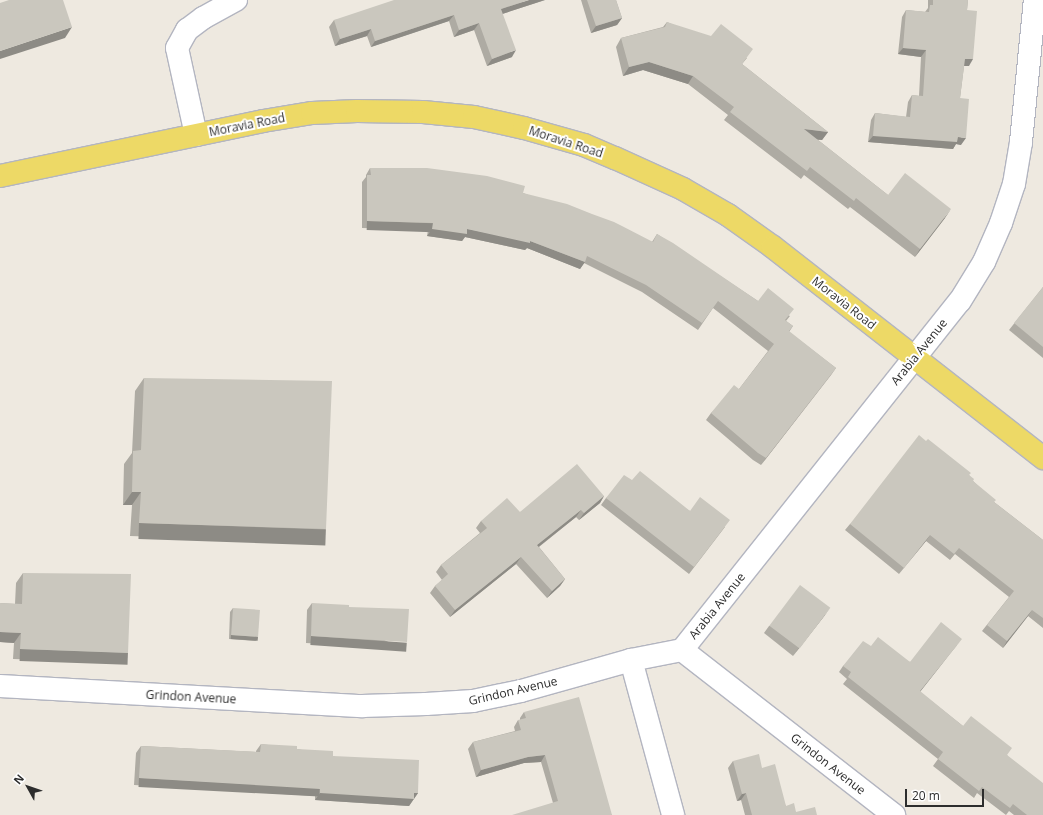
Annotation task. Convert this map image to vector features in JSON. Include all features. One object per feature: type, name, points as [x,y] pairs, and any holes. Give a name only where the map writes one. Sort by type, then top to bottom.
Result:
[{"type":"main road","name":"Moravia Road","points":[[0,176],[263,121],[312,113],[357,111],[423,112],[474,117],[524,128],[584,145],[683,189],[728,215],[773,247],[1043,458]]},
{"type":"street","points":[[196,135],[176,48],[188,30],[203,18],[236,0]]},
{"type":"street","name":"Arabia Avenue","points":[[682,650],[960,301],[984,262],[1001,223],[1014,184],[1021,142],[1035,0]]},
{"type":"street","name":"Grindon Avenue","points":[[0,686],[362,706],[419,705],[473,701],[521,691],[631,660],[682,650],[894,815]]},
{"type":"street","points":[[631,660],[673,815]]},
{"type":"building","points":[[9,0],[63,0],[72,27],[0,51],[0,3]]},
{"type":"building","points":[[394,0],[529,0],[501,9],[516,50],[492,59],[479,23],[459,30],[454,15],[375,41],[371,29],[340,39],[334,20]]},
{"type":"building","points":[[587,0],[616,0],[622,18],[596,26]]},
{"type":"building","points":[[933,0],[968,0],[967,10],[977,11],[973,59],[965,59],[960,98],[969,99],[966,138],[958,137],[957,142],[873,136],[875,113],[910,117],[912,95],[923,96],[926,50],[903,48],[906,10],[929,12],[930,5],[933,5]]},
{"type":"building","points":[[667,22],[711,36],[721,24],[753,49],[742,64],[828,132],[804,129],[888,195],[905,173],[951,209],[920,249],[856,198],[854,201],[810,167],[807,171],[730,112],[734,107],[693,76],[649,62],[629,67],[621,38],[665,27]]},
{"type":"building","points":[[370,168],[427,168],[487,176],[525,186],[523,193],[567,204],[614,222],[653,242],[657,234],[673,243],[758,301],[768,288],[794,309],[785,320],[793,326],[789,331],[836,368],[766,458],[711,413],[734,385],[739,389],[774,344],[718,301],[702,323],[646,285],[587,256],[585,262],[530,241],[530,243],[467,229],[467,234],[432,229],[433,223],[367,221],[367,175],[371,175]]},
{"type":"building","points":[[1043,287],[1043,347],[1014,323]]},
{"type":"building","points":[[144,378],[332,381],[326,529],[139,523],[141,492],[132,492],[133,451],[141,450]]},
{"type":"building","points":[[919,435],[926,441],[928,439],[971,473],[969,475],[974,479],[973,481],[996,500],[994,502],[1043,540],[1043,618],[1032,610],[1007,641],[987,625],[1014,591],[959,548],[954,554],[930,535],[904,568],[850,524]]},
{"type":"building","points":[[577,464],[604,496],[584,513],[581,510],[537,545],[565,579],[552,591],[521,557],[455,610],[435,586],[448,574],[441,565],[487,528],[481,521],[507,498],[520,512]]},
{"type":"building","points":[[640,471],[690,511],[700,497],[730,520],[694,567],[606,498],[624,475],[632,480]]},
{"type":"building","points":[[23,573],[131,574],[128,653],[20,649],[21,633],[0,632],[0,603],[22,604]]},
{"type":"building","points":[[800,585],[830,608],[800,649],[769,626]]},
{"type":"building","points":[[312,603],[349,605],[349,607],[409,609],[407,642],[311,636]]},
{"type":"building","points":[[233,608],[260,610],[258,637],[231,635]]},
{"type":"building","points":[[941,622],[962,639],[920,691],[963,726],[971,716],[1012,748],[1007,755],[1043,783],[1043,815],[1027,815],[1013,804],[1010,808],[982,787],[979,791],[938,759],[943,752],[848,677],[851,672],[843,666],[863,641],[871,646],[878,637],[910,662]]},
{"type":"building","points":[[579,697],[612,815],[512,815],[558,801],[545,755],[528,757],[481,770],[473,742],[521,730],[518,720],[526,718],[524,712]]},
{"type":"building","points":[[261,744],[297,746],[297,749],[333,751],[333,756],[419,760],[418,793],[414,793],[414,799],[320,793],[320,789],[139,778],[141,746],[260,752]]},
{"type":"building","points":[[759,754],[762,768],[775,764],[786,806],[794,803],[796,812],[815,807],[817,815],[752,815],[746,793],[742,794],[733,761]]}]
